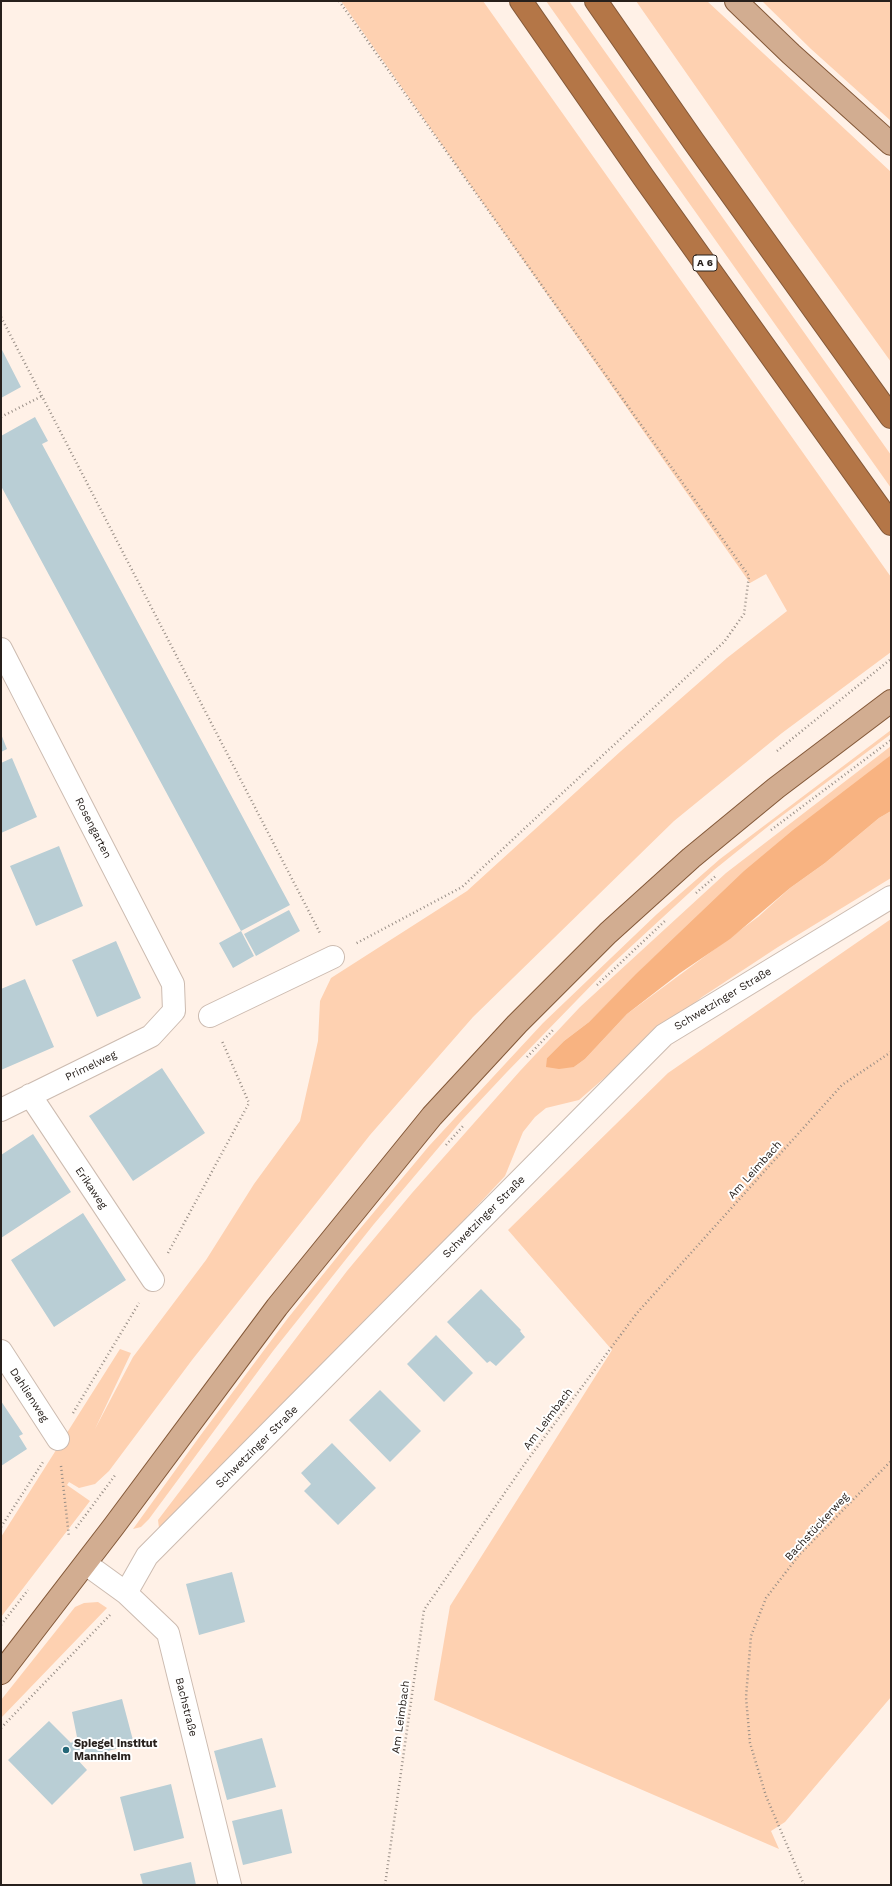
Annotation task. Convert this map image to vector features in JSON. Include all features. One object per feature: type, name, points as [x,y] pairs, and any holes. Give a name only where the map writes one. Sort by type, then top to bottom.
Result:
[{"type":"highway","name":"A 6","points":[[521,1],[649,185],[891,524]]},
{"type":"highway","points":[[596,1],[694,142],[891,417]]},
{"type":"main road","points":[[736,1],[785,49],[891,144]]},
{"type":"main road","points":[[1,1673],[86,1564],[277,1307],[432,1116],[522,1019],[608,933],[685,864],[776,788],[891,701]]},
{"type":"street","name":"Rosengarten","points":[[1,648],[173,984],[174,1011]]},
{"type":"street","name":"Schwetzinger Straße","points":[[126,1593],[148,1556],[664,1035],[891,897]]},
{"type":"street","points":[[210,1016],[333,957]]},
{"type":"street","name":"Primelweg","points":[[1,1110],[152,1036],[174,1011]]},
{"type":"street","name":"Erikaweg","points":[[30,1095],[153,1280]]},
{"type":"street","name":"Dahlienweg","points":[[1,1351],[58,1439]]},
{"type":"street","name":"Bachstraße","points":[[86,1564],[126,1593],[168,1633],[230,1885]]},
{"type":"path","points":[[1,317],[333,957],[462,887],[724,642],[744,614],[749,576],[339,1]]},
{"type":"path","points":[[1,417],[42,396]]},
{"type":"path","points":[[770,831],[891,740]]},
{"type":"path","points":[[693,895],[722,870]]},
{"type":"path","points":[[596,986],[666,920]]},
{"type":"path","points":[[526,1057],[558,1024]]},
{"type":"path","name":"Am Leimbach","points":[[385,1885],[424,1610],[526,1462],[637,1313],[842,1085],[891,1052]]},
{"type":"path","points":[[443,1149],[468,1120]]},
{"type":"path","points":[[58,1439],[69,1537]]},
{"type":"path","name":"Bachstückerweg","points":[[804,1885],[766,1796],[750,1743],[746,1697],[750,1636],[766,1598],[799,1555],[891,1461]]},
{"type":"path","points":[[1,1728],[114,1610],[126,1593]]},
{"type":"shaded area","points":[[341,1],[483,1],[891,577],[891,652],[782,733],[674,821],[473,1017],[370,1135],[192,1360],[109,1471],[95,1484],[79,1488],[69,1482],[67,1485],[90,1501],[1,1617],[1,1537],[120,1349],[131,1353],[95,1429],[133,1357],[206,1260],[254,1184],[300,1121],[318,1041],[320,1001],[331,978],[467,891],[621,751],[727,658],[787,611],[766,574],[750,583]]},
{"type":"shaded area","points":[[546,1],[569,1],[891,455],[891,488]]},
{"type":"shaded area","points":[[636,1],[707,1],[891,172],[891,362],[791,223]]},
{"type":"shaded area","points":[[762,1],[891,1],[891,121],[811,49]]},
{"type":"shaded area","points":[[891,730],[891,734],[771,824],[714,870],[611,965],[506,1073],[461,1121],[374,1224],[273,1351],[149,1519],[141,1527],[133,1529],[288,1318],[354,1236],[429,1146],[543,1023],[657,914],[720,859]]},
{"type":"shaded area","points":[[891,746],[891,755],[649,962],[589,1022],[564,1041],[547,1058],[574,1067],[585,1059],[627,1014],[758,917],[790,888],[825,863],[879,818],[891,811],[891,878],[778,947],[702,997],[648,1040],[579,1100],[546,1108],[535,1117],[523,1132],[505,1176],[438,1248],[159,1528],[158,1520],[347,1271],[412,1193],[520,1071],[580,1007],[726,873]]},
{"type":"shaded area","points":[[891,755],[891,811],[879,818],[825,863],[790,888],[730,939],[680,973],[627,1014],[585,1059],[574,1067],[559,1069],[546,1067],[547,1058],[564,1041],[589,1022],[636,974],[744,871],[793,830]]},
{"type":"shaded area","points":[[891,919],[891,1697],[785,1822],[771,1831],[779,1849],[434,1700],[450,1606],[612,1350],[508,1230],[668,1073]]},
{"type":"shaded area","points":[[98,1602],[107,1608],[1,1718],[1,1700],[75,1607],[84,1603]]},
{"type":"building","points":[[1,348],[21,387],[1,398]]},
{"type":"building","points":[[35,417],[48,441],[42,444],[290,905],[241,931],[1,486],[1,436]]},
{"type":"building","points":[[1,734],[7,749],[1,752]]},
{"type":"building","points":[[12,758],[37,817],[1,833],[1,763]]},
{"type":"building","points":[[59,846],[83,906],[36,926],[10,866]]},
{"type":"building","points":[[289,910],[300,931],[256,956],[244,934]]},
{"type":"building","points":[[241,931],[254,956],[233,968],[219,943]]},
{"type":"building","points":[[116,941],[141,998],[97,1017],[72,960]]},
{"type":"building","points":[[25,979],[54,1047],[1,1070],[1,989]]},
{"type":"building","points":[[162,1068],[205,1133],[133,1181],[89,1116]]},
{"type":"building","points":[[33,1134],[71,1192],[1,1238],[1,1155]]},
{"type":"building","points":[[83,1213],[126,1280],[54,1327],[11,1260]]},
{"type":"building","points":[[481,1289],[521,1330],[520,1331],[525,1337],[496,1366],[490,1361],[487,1363],[447,1322]]},
{"type":"building","points":[[436,1335],[473,1373],[444,1402],[407,1364]]},
{"type":"building","points":[[380,1390],[421,1431],[390,1462],[349,1420]]},
{"type":"building","points":[[1,1401],[23,1434],[19,1436],[27,1449],[1,1466]]},
{"type":"building","points":[[332,1443],[376,1488],[338,1525],[304,1491],[311,1484],[301,1473]]},
{"type":"building","points":[[232,1572],[245,1622],[199,1635],[186,1584]]},
{"type":"building","name":"Spiegel Institut Mannheim","points":[[122,1699],[134,1744],[82,1758],[80,1755],[76,1758],[87,1770],[52,1805],[8,1760],[49,1721],[71,1743],[77,1737],[72,1712]]},
{"type":"building","points":[[262,1738],[276,1787],[227,1800],[214,1751]]},
{"type":"building","points":[[171,1784],[184,1838],[134,1851],[120,1797]]},
{"type":"building","points":[[282,1809],[292,1853],[243,1865],[232,1821]]},
{"type":"building","points":[[191,1862],[196,1885],[143,1885],[140,1874]]},
{"type":"place","name":"Spiegel Institut Mannheim","points":[[66,1750]]}]
